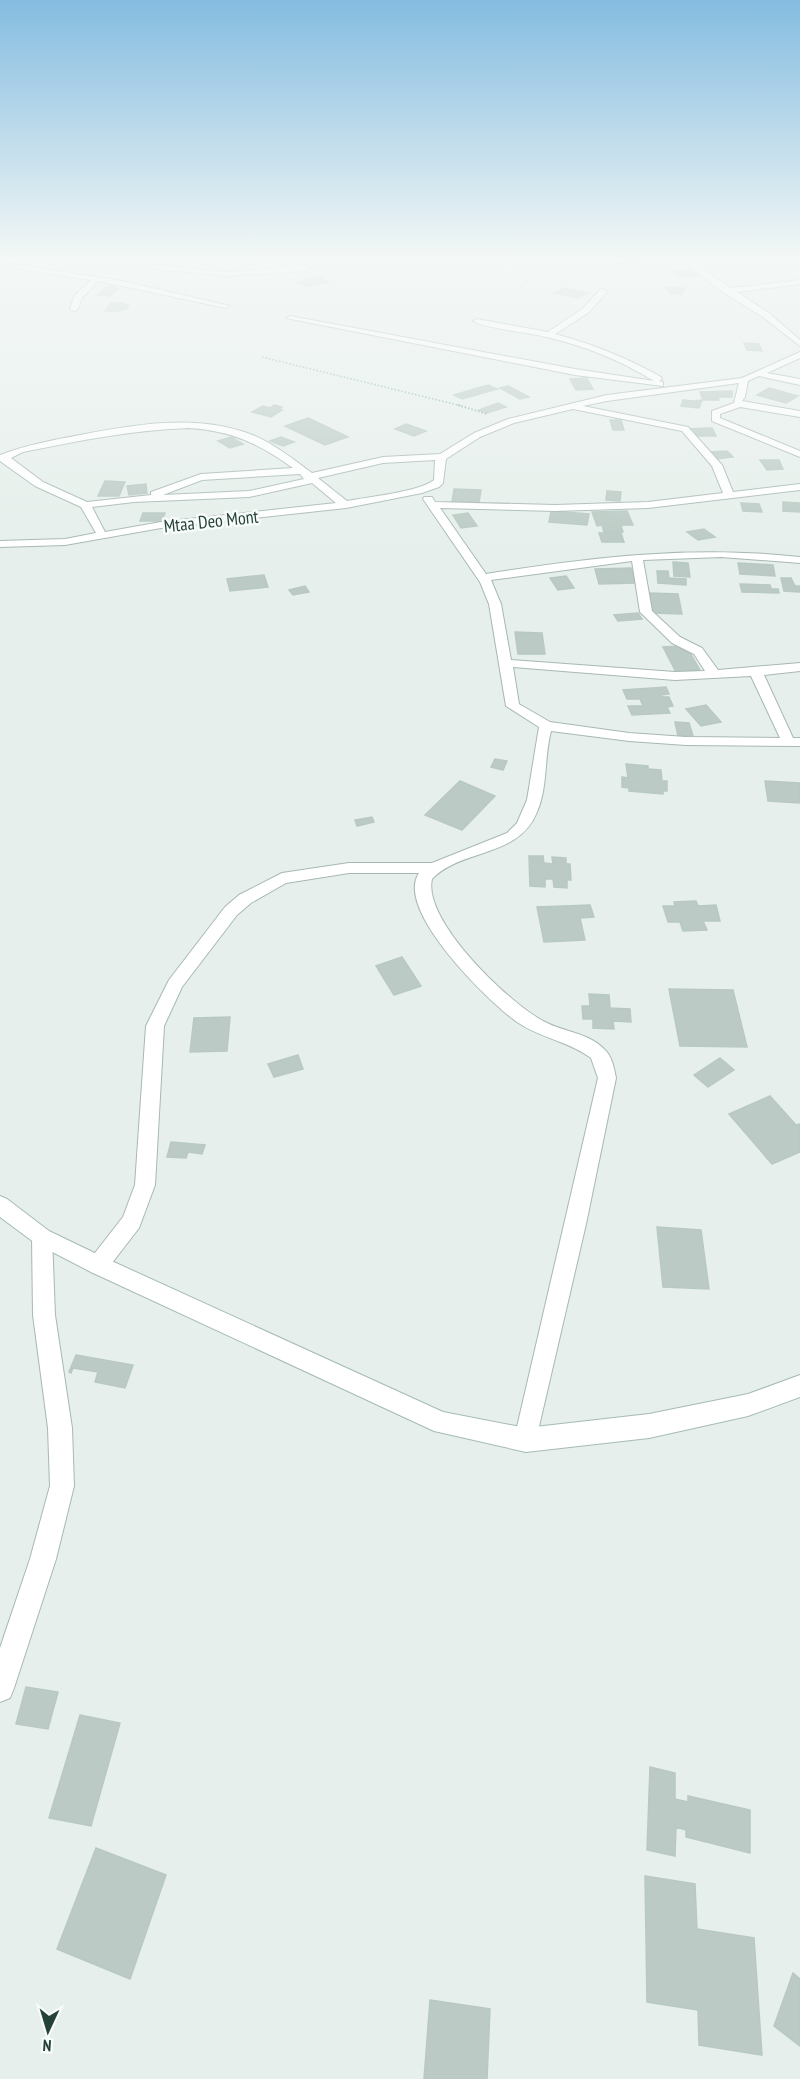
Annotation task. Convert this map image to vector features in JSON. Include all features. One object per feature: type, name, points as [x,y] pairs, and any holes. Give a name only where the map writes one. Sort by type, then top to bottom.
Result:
[{"type":"street","points":[[496,357],[575,372],[688,388]]},
{"type":"street","points":[[609,357],[637,368],[667,385]]},
{"type":"street","points":[[134,499],[249,494],[307,476],[383,460],[442,457],[477,435],[511,421],[607,398],[744,380],[796,357]]},
{"type":"street","points":[[760,374],[800,382]]},
{"type":"street","points":[[739,404],[737,401],[741,397],[744,380]]},
{"type":"street","points":[[800,414],[739,404],[716,413],[715,419],[800,454]]},
{"type":"street","points":[[569,407],[685,429],[717,465],[729,495]]},
{"type":"street","points":[[102,535],[85,505],[39,484],[3,454],[155,426],[229,430],[257,441],[346,505]]},
{"type":"street","points":[[442,457],[439,463],[439,481],[422,490],[483,578],[495,604],[513,706],[546,726],[652,739],[794,741],[756,672]]},
{"type":"street","points":[[85,505],[154,495],[201,477],[307,476]]},
{"type":"street","points":[[432,505],[592,507],[648,505],[800,487]]},
{"type":"street","name":"Mtaa Deo Mont","points":[[0,544],[65,542],[161,525],[346,505],[422,490]]},
{"type":"street","points":[[483,578],[590,561],[637,558],[731,554],[800,560]]},
{"type":"street","points":[[637,558],[646,612],[676,640],[698,651],[714,674]]},
{"type":"street","points":[[504,663],[564,666],[646,675],[756,672],[800,667]]},
{"type":"street","points":[[98,1265],[132,1222],[145,1185],[155,1026],[175,984],[231,910],[245,899],[282,878],[349,868],[431,868],[512,836],[525,822],[533,805],[542,738],[546,726]]},
{"type":"street","points":[[431,868],[422,883],[424,896],[437,927],[456,955],[503,1000],[537,1025],[596,1052],[603,1061],[607,1078],[526,1440]]},
{"type":"street","points":[[0,1205],[42,1237],[98,1265],[442,1423],[526,1440],[648,1426],[748,1405],[800,1389]]},
{"type":"street","points":[[0,1688],[43,1559],[62,1486],[60,1428],[44,1315],[42,1237]]},
{"type":"path","points":[[262,357],[443,400],[511,421]]},
{"type":"building","points":[[587,378],[593,389],[576,390],[570,379]]},
{"type":"building","points":[[488,385],[497,389],[462,399],[454,395]]},
{"type":"building","points":[[508,386],[529,397],[520,399],[500,388]]},
{"type":"building","points":[[769,388],[798,396],[786,403],[757,395]]},
{"type":"building","points":[[732,391],[732,397],[718,397],[719,400],[703,400],[700,392]]},
{"type":"building","points":[[683,400],[702,400],[699,408],[681,406]]},
{"type":"building","points":[[498,403],[506,407],[487,413],[479,410]]},
{"type":"building","points":[[274,405],[282,407],[278,410],[282,410],[271,417],[252,412],[263,406],[270,408]]},
{"type":"building","points":[[308,418],[348,437],[325,445],[285,426]]},
{"type":"building","points":[[610,420],[621,420],[624,430],[613,430]]},
{"type":"building","points":[[406,424],[426,431],[414,436],[395,429]]},
{"type":"building","points":[[712,428],[716,436],[693,436],[689,429]]},
{"type":"building","points":[[231,437],[243,444],[230,448],[218,441]]},
{"type":"building","points":[[281,437],[294,442],[283,446],[270,441]]},
{"type":"building","points":[[727,451],[733,457],[716,459],[710,452]]},
{"type":"building","points":[[760,460],[779,460],[783,469],[767,470]]},
{"type":"building","points":[[105,481],[125,482],[119,496],[98,496]]},
{"type":"building","points":[[146,484],[147,493],[129,495],[127,486]]},
{"type":"building","points":[[454,489],[481,490],[479,503],[452,502]]},
{"type":"building","points":[[607,491],[621,492],[620,501],[606,500]]},
{"type":"building","points":[[783,502],[799,503],[800,512],[783,511]]},
{"type":"building","points":[[741,503],[759,504],[762,512],[743,511]]},
{"type":"building","points":[[551,511],[589,514],[587,525],[549,522]]},
{"type":"building","points":[[627,511],[633,525],[621,525],[623,532],[604,532],[602,525],[597,526],[592,512]]},
{"type":"building","points":[[143,513],[165,513],[162,521],[140,521]]},
{"type":"building","points":[[468,513],[477,526],[461,528],[453,515]]},
{"type":"building","points":[[704,529],[715,537],[698,540],[687,532]]},
{"type":"building","points":[[599,533],[621,533],[624,542],[602,542]]},
{"type":"building","points":[[673,562],[688,563],[690,577],[674,576]]},
{"type":"building","points":[[738,563],[773,565],[775,576],[740,574]]},
{"type":"building","points":[[631,568],[636,583],[599,584],[595,569]]},
{"type":"building","points":[[657,571],[668,571],[669,578],[686,579],[686,585],[658,583]]},
{"type":"building","points":[[264,575],[268,587],[230,591],[227,579]]},
{"type":"building","points":[[566,576],[574,588],[558,590],[550,578]]},
{"type":"building","points":[[781,578],[791,578],[795,586],[800,586],[800,592],[784,591]]},
{"type":"building","points":[[740,584],[770,585],[771,589],[778,589],[779,593],[742,592]]},
{"type":"building","points":[[305,586],[309,592],[293,595],[289,590]]},
{"type":"building","points":[[649,593],[678,594],[682,614],[652,613]]},
{"type":"building","points":[[638,613],[642,619],[618,621],[614,615]]},
{"type":"building","points":[[515,632],[542,633],[545,654],[518,654]]},
{"type":"building","points":[[686,646],[700,670],[676,672],[663,647]]},
{"type":"building","points":[[666,687],[669,694],[661,695],[669,697],[673,706],[667,707],[670,713],[632,715],[628,706],[643,706],[640,699],[627,699],[623,690]]},
{"type":"building","points":[[706,705],[721,722],[701,726],[686,709]]},
{"type":"building","points":[[675,722],[689,723],[693,736],[678,736]]},
{"type":"building","points":[[495,759],[507,761],[503,770],[491,767]]},
{"type":"building","points":[[626,764],[661,770],[662,781],[667,781],[667,791],[663,791],[663,794],[629,791],[629,788],[622,787],[622,777],[628,778]]},
{"type":"building","points":[[460,781],[495,796],[462,830],[425,815]]},
{"type":"building","points":[[765,781],[800,783],[800,803],[768,801]]},
{"type":"building","points":[[372,817],[374,822],[357,826],[355,820]]},
{"type":"building","points":[[529,856],[543,856],[544,863],[553,864],[552,857],[566,858],[566,864],[570,864],[571,880],[567,880],[567,888],[554,887],[553,879],[545,879],[545,887],[530,886]]},
{"type":"building","points":[[696,901],[698,906],[716,905],[720,921],[703,921],[707,930],[683,931],[680,922],[668,922],[663,906],[675,906],[674,902]]},
{"type":"building","points":[[590,905],[594,917],[580,918],[585,940],[544,942],[537,907]]},
{"type":"building","points":[[402,957],[421,986],[394,995],[376,966]]},
{"type":"building","points":[[669,989],[733,990],[747,1047],[680,1046]]},
{"type":"building","points":[[589,994],[609,995],[610,1008],[630,1009],[631,1022],[613,1021],[614,1029],[593,1028],[593,1019],[583,1019],[582,1006],[590,1006]]},
{"type":"building","points":[[230,1017],[227,1051],[190,1052],[194,1018]]},
{"type":"building","points":[[298,1055],[303,1069],[274,1077],[268,1064]]},
{"type":"building","points":[[720,1058],[734,1070],[708,1087],[694,1075]]},
{"type":"building","points":[[770,1096],[796,1125],[800,1124],[800,1152],[772,1164],[729,1114]]},
{"type":"building","points":[[171,1142],[205,1145],[202,1154],[188,1152],[186,1158],[167,1157]]},
{"type":"building","points":[[657,1227],[701,1230],[709,1289],[663,1287]]},
{"type":"building","points":[[76,1355],[133,1365],[125,1388],[95,1382],[98,1372],[73,1368],[71,1373],[69,1372]]},
{"type":"building","points":[[26,1687],[58,1692],[48,1729],[16,1724]]},
{"type":"building","points":[[80,1715],[120,1723],[91,1826],[49,1818]]},
{"type":"building","points":[[650,1767],[675,1773],[675,1799],[688,1802],[688,1796],[750,1810],[750,1853],[686,1837],[686,1830],[676,1827],[675,1856],[647,1850]]},
{"type":"building","points":[[96,1848],[166,1875],[130,1979],[57,1949]]},
{"type":"building","points":[[645,1876],[695,1884],[697,1929],[754,1938],[762,2055],[699,2045],[698,2010],[647,2002]]},
{"type":"building","points":[[793,1973],[800,1979],[800,2046],[774,2026]]},
{"type":"building","points":[[430,2000],[490,2009],[487,2079],[424,2079]]}]
